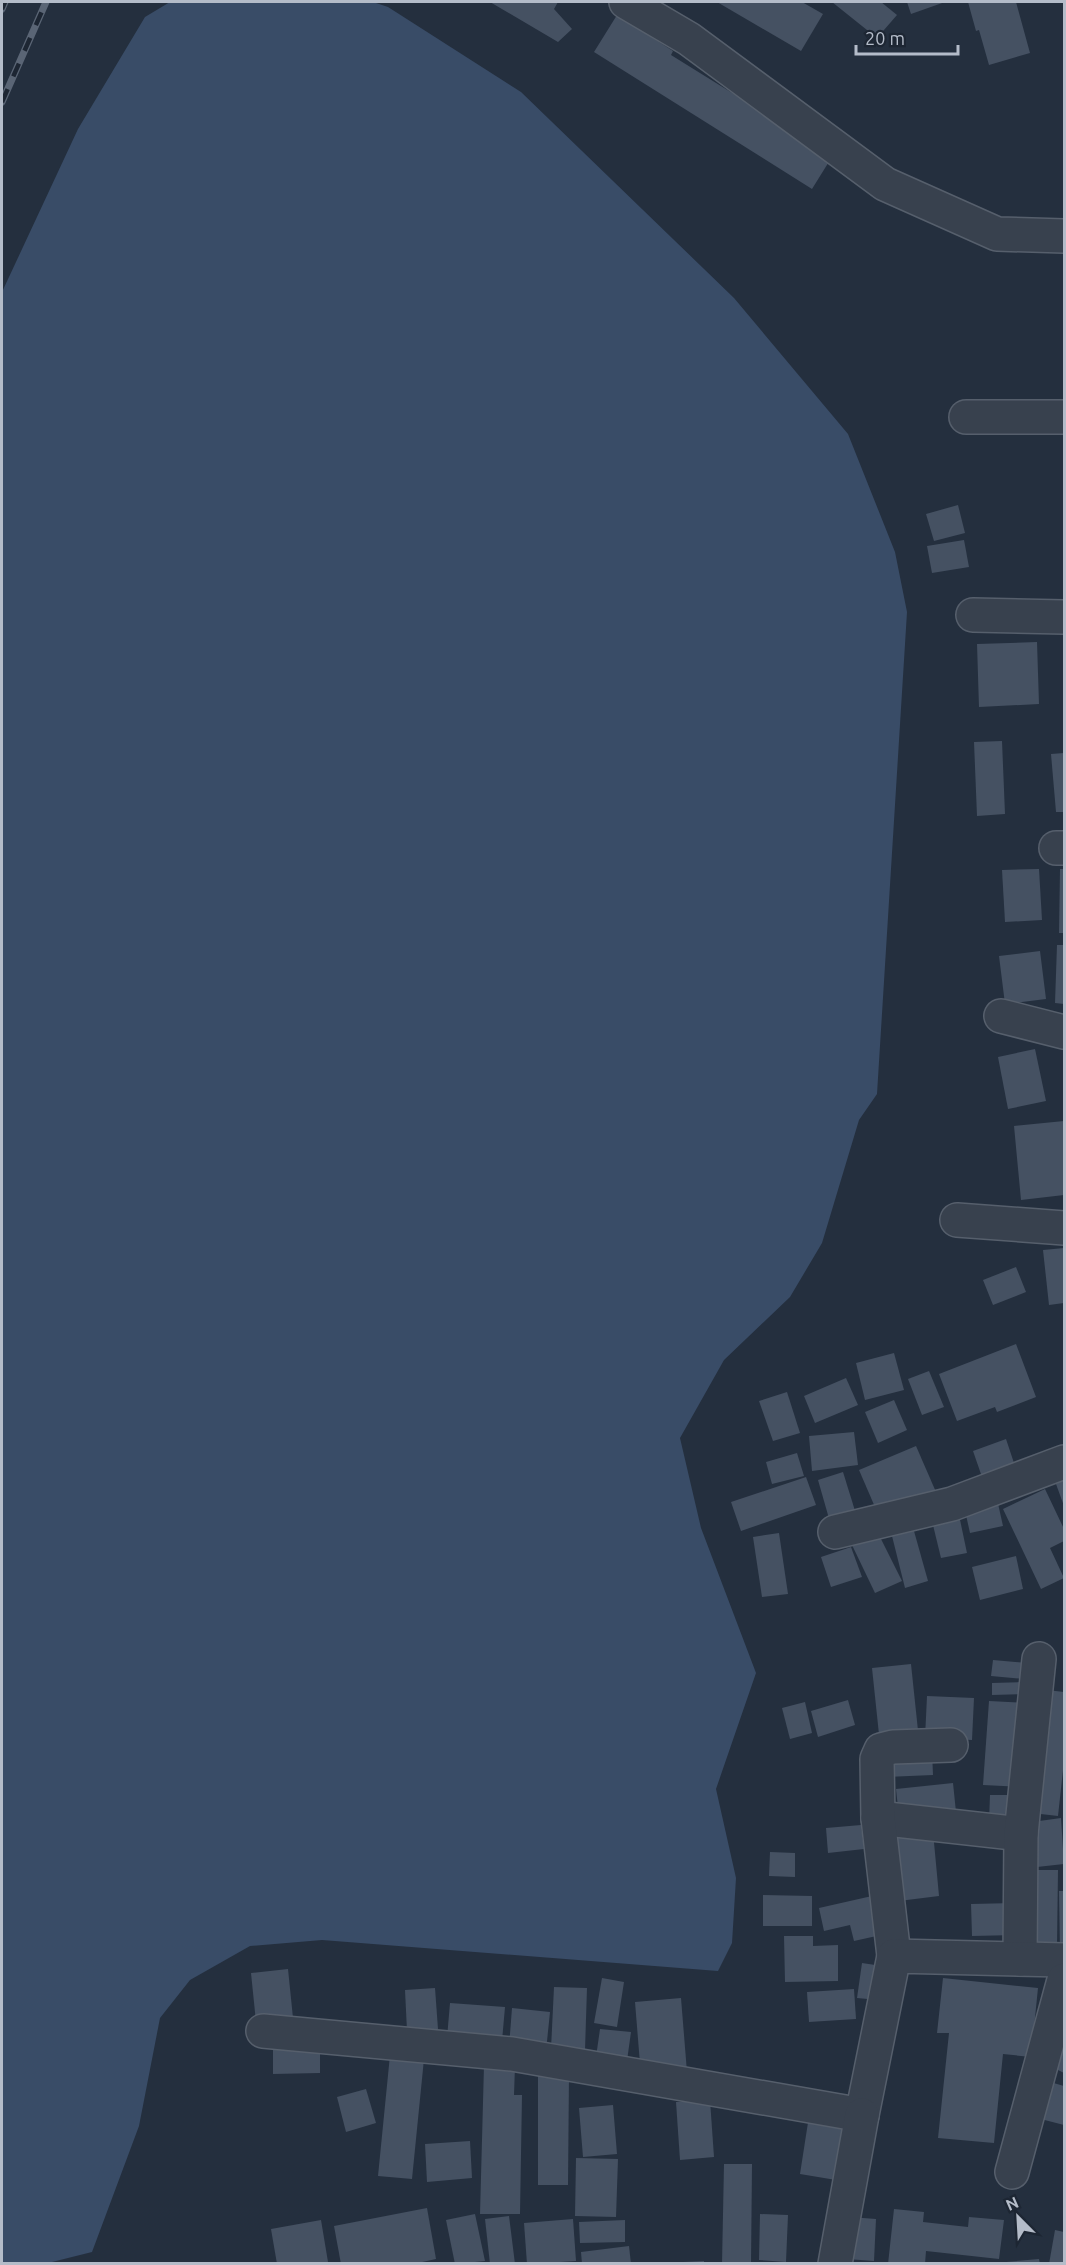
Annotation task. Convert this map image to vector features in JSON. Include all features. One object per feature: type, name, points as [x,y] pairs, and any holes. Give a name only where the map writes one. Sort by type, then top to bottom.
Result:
[{"type":"street","points":[[626,2],[689,39],[885,184],[997,234],[1065,236]]},
{"type":"street","points":[[966,417],[1065,417]]},
{"type":"street","points":[[973,615],[1065,617]]},
{"type":"street","points":[[1001,1016],[1065,1032]]},
{"type":"street","points":[[957,1220],[1065,1228]]},
{"type":"street","points":[[835,1532],[952,1504],[1065,1462]]},
{"type":"street","points":[[1020,1959],[1021,1834],[1039,1659]]},
{"type":"street","points":[[835,2264],[894,1956],[878,1818],[876,1759],[881,1749],[951,1745]]},
{"type":"street","points":[[878,1818],[1021,1834]]},
{"type":"street","points":[[894,1956],[1065,1960]]},
{"type":"street","points":[[1011,2172],[1065,1980]]},
{"type":"street","points":[[262,2031],[512,2054],[862,2115]]},
{"type":"water","points":[[170,2],[373,2],[388,7],[521,92],[734,298],[848,434],[895,552],[907,612],[877,1094],[859,1120],[822,1243],[790,1297],[724,1360],[680,1438],[701,1528],[756,1673],[716,1789],[736,1878],[732,1943],[718,1971],[322,1940],[250,1946],[190,1980],[160,2018],[139,2126],[92,2252],[48,2263],[2,2263],[2,292],[78,129],[145,17]]},
{"type":"building","points":[[490,2],[558,2],[554,9],[572,29],[558,42]]},
{"type":"building","points":[[717,2],[802,2],[823,14],[801,51]]},
{"type":"building","points":[[832,2],[881,2],[897,15],[877,38]]},
{"type":"building","points":[[907,2],[945,2],[911,14]]},
{"type":"building","points":[[968,2],[1016,2],[1030,53],[989,65]]},
{"type":"building","points":[[617,15],[673,51],[671,55],[790,129],[835,152],[812,189],[594,52]]},
{"type":"building","points":[[958,505],[965,533],[934,541],[926,514]]},
{"type":"building","points":[[964,540],[969,567],[932,573],[927,546]]},
{"type":"building","points":[[1037,642],[1039,704],[979,707],[977,644]]},
{"type":"building","points":[[1002,741],[1005,814],[977,816],[974,742]]},
{"type":"building","points":[[1064,753],[1064,812],[1056,812],[1051,754]]},
{"type":"building","points":[[1039,869],[1042,920],[1005,922],[1002,870]]},
{"type":"building","points":[[1060,869],[1064,869],[1064,933],[1059,933]]},
{"type":"building","points":[[1057,945],[1064,945],[1064,1004],[1055,1003]]},
{"type":"building","points":[[1040,951],[1046,999],[1005,1004],[999,956]]},
{"type":"building","points":[[1035,1049],[1046,1101],[1008,1109],[998,1057]]},
{"type":"building","points":[[1064,1121],[1064,1195],[1021,1200],[1014,1126]]},
{"type":"building","points":[[1064,1248],[1064,1303],[1049,1305],[1043,1250]]},
{"type":"building","points":[[1016,1267],[1026,1292],[993,1305],[983,1280]]},
{"type":"building","points":[[1016,1344],[1036,1397],[997,1412],[995,1407],[957,1421],[939,1374]]},
{"type":"building","points":[[894,1353],[904,1390],[865,1400],[856,1363]]},
{"type":"building","points":[[929,1371],[944,1407],[922,1415],[908,1379]]},
{"type":"building","points":[[846,1378],[858,1405],[815,1423],[804,1396]]},
{"type":"building","points":[[787,1392],[800,1433],[773,1441],[759,1401]]},
{"type":"building","points":[[894,1400],[907,1430],[878,1443],[865,1412]]},
{"type":"building","points":[[854,1432],[858,1465],[812,1471],[809,1436]]},
{"type":"building","points":[[1006,1439],[1015,1466],[982,1477],[973,1451]]},
{"type":"building","points":[[916,1446],[936,1492],[878,1514],[859,1470]]},
{"type":"building","points":[[797,1453],[804,1476],[772,1484],[766,1462]]},
{"type":"building","points":[[843,1472],[856,1514],[830,1522],[818,1480]]},
{"type":"building","points":[[806,1477],[816,1505],[741,1531],[731,1502]]},
{"type":"building","points":[[1064,1480],[1064,1506],[1056,1484]]},
{"type":"building","points":[[1045,1489],[1064,1529],[1064,1541],[1050,1548],[1064,1578],[1041,1589],[1003,1509]]},
{"type":"building","points":[[997,1499],[1003,1526],[970,1533],[964,1506]]},
{"type":"building","points":[[959,1515],[967,1553],[941,1558],[932,1521]]},
{"type":"building","points":[[914,1531],[928,1581],[905,1588],[892,1536]]},
{"type":"building","points":[[779,1533],[788,1594],[762,1597],[753,1537]]},
{"type":"building","points":[[878,1533],[902,1581],[875,1593],[852,1545]]},
{"type":"building","points":[[851,1547],[862,1577],[831,1587],[821,1557]]},
{"type":"building","points":[[1016,1556],[1023,1589],[980,1600],[972,1567]]},
{"type":"building","points":[[993,1660],[1027,1663],[1025,1679],[991,1676]]},
{"type":"building","points":[[911,1664],[919,1740],[880,1744],[872,1668]]},
{"type":"building","points":[[1024,1682],[1024,1694],[992,1695],[992,1683]]},
{"type":"building","points":[[1047,1690],[1064,1692],[1064,1761],[1058,1816],[1032,1813]]},
{"type":"building","points":[[927,1696],[974,1698],[972,1740],[925,1738]]},
{"type":"building","points":[[848,1700],[855,1725],[818,1737],[811,1711]]},
{"type":"building","points":[[989,1701],[1027,1703],[1021,1787],[983,1785]]},
{"type":"building","points":[[805,1702],[812,1733],[790,1739],[782,1708]]},
{"type":"building","points":[[932,1751],[933,1775],[886,1777],[886,1754]]},
{"type":"building","points":[[953,1783],[956,1812],[899,1817],[896,1789]]},
{"type":"building","points":[[990,1795],[1022,1795],[1021,1824],[989,1822]]},
{"type":"building","points":[[1061,1818],[1064,1864],[1037,1867],[1032,1822]]},
{"type":"building","points":[[861,1825],[864,1849],[828,1853],[826,1828]]},
{"type":"building","points":[[933,1832],[939,1896],[899,1901],[892,1836]]},
{"type":"building","points":[[770,1852],[795,1853],[795,1877],[769,1876]]},
{"type":"building","points":[[1029,1870],[1058,1870],[1057,1947],[1028,1946]]},
{"type":"building","points":[[1059,1891],[1064,1891],[1064,1951],[1060,1951]]},
{"type":"building","points":[[763,1895],[812,1896],[812,1926],[763,1926]]},
{"type":"building","points":[[872,1896],[881,1935],[854,1941],[850,1925],[824,1931],[819,1908]]},
{"type":"building","points":[[1015,1903],[1016,1935],[972,1936],[971,1904]]},
{"type":"building","points":[[784,1936],[813,1936],[813,1946],[838,1945],[838,1981],[785,1982]]},
{"type":"building","points":[[862,1963],[882,1966],[878,2000],[857,1998]]},
{"type":"building","points":[[288,1969],[293,2018],[256,2022],[251,1973]]},
{"type":"building","points":[[602,1978],[624,1982],[617,2027],[594,2023]]},
{"type":"building","points":[[943,1978],[1038,1988],[1031,2057],[1003,2054],[994,2143],[938,2138],[949,2033],[937,2033]]},
{"type":"building","points":[[554,1987],[587,1988],[585,2050],[551,2049]]},
{"type":"building","points":[[435,1988],[438,2029],[407,2031],[405,1990]]},
{"type":"building","points":[[854,1989],[856,2019],[809,2022],[807,1992]]},
{"type":"building","points":[[681,1998],[687,2072],[641,2076],[635,2002]]},
{"type":"building","points":[[450,2003],[505,2007],[502,2041],[447,2038]]},
{"type":"building","points":[[512,2008],[550,2012],[546,2051],[509,2047]]},
{"type":"building","points":[[600,2029],[631,2032],[626,2068],[595,2064]]},
{"type":"building","points":[[1064,2039],[1064,2073],[1052,2067]]},
{"type":"building","points":[[273,2042],[320,2042],[320,2073],[273,2074]]},
{"type":"building","points":[[390,2055],[424,2059],[412,2179],[378,2176]]},
{"type":"building","points":[[484,2065],[515,2066],[514,2095],[522,2095],[520,2214],[480,2214]]},
{"type":"building","points":[[538,2073],[569,2073],[568,2185],[538,2185]]},
{"type":"building","points":[[1043,2080],[1064,2086],[1064,2125],[1033,2117]]},
{"type":"building","points":[[366,2089],[376,2123],[346,2132],[337,2097]]},
{"type":"building","points":[[710,2100],[714,2157],[680,2160],[676,2102]]},
{"type":"building","points":[[613,2105],[617,2154],[583,2157],[579,2108]]},
{"type":"building","points":[[809,2116],[845,2122],[836,2180],[800,2174]]},
{"type":"building","points":[[470,2141],[472,2178],[427,2182],[425,2144]]},
{"type":"building","points":[[576,2158],[618,2159],[616,2217],[575,2216]]},
{"type":"building","points":[[724,2164],[752,2164],[751,2264],[722,2264]]},
{"type":"building","points":[[427,2208],[436,2259],[413,2264],[341,2264],[334,2226]]},
{"type":"building","points":[[894,2209],[924,2212],[923,2222],[968,2227],[969,2217],[1004,2220],[999,2259],[926,2251],[925,2264],[888,2264]]},
{"type":"building","points":[[475,2214],[485,2261],[455,2264],[446,2220]]},
{"type":"building","points":[[760,2214],[788,2215],[786,2262],[759,2260]]},
{"type":"building","points":[[509,2216],[515,2264],[490,2264],[485,2219]]},
{"type":"building","points":[[850,2217],[876,2219],[874,2261],[847,2259]]},
{"type":"building","points":[[573,2219],[576,2261],[527,2264],[524,2223]]},
{"type":"building","points":[[321,2220],[328,2262],[277,2264],[271,2229]]},
{"type":"building","points":[[625,2220],[625,2242],[580,2243],[579,2222]]},
{"type":"building","points":[[1055,2230],[1064,2232],[1064,2264],[1049,2264]]},
{"type":"building","points":[[629,2246],[631,2264],[582,2264],[581,2252]]},
{"type":"building","points":[[1039,2259],[1040,2264],[1006,2264],[1006,2262]]},
{"type":"building","points":[[704,2261],[704,2264],[684,2264],[683,2262]]},
{"type":"railway","points":[[2,9],[5,2]]},
{"type":"railway","points":[[2,102],[46,2]]}]
